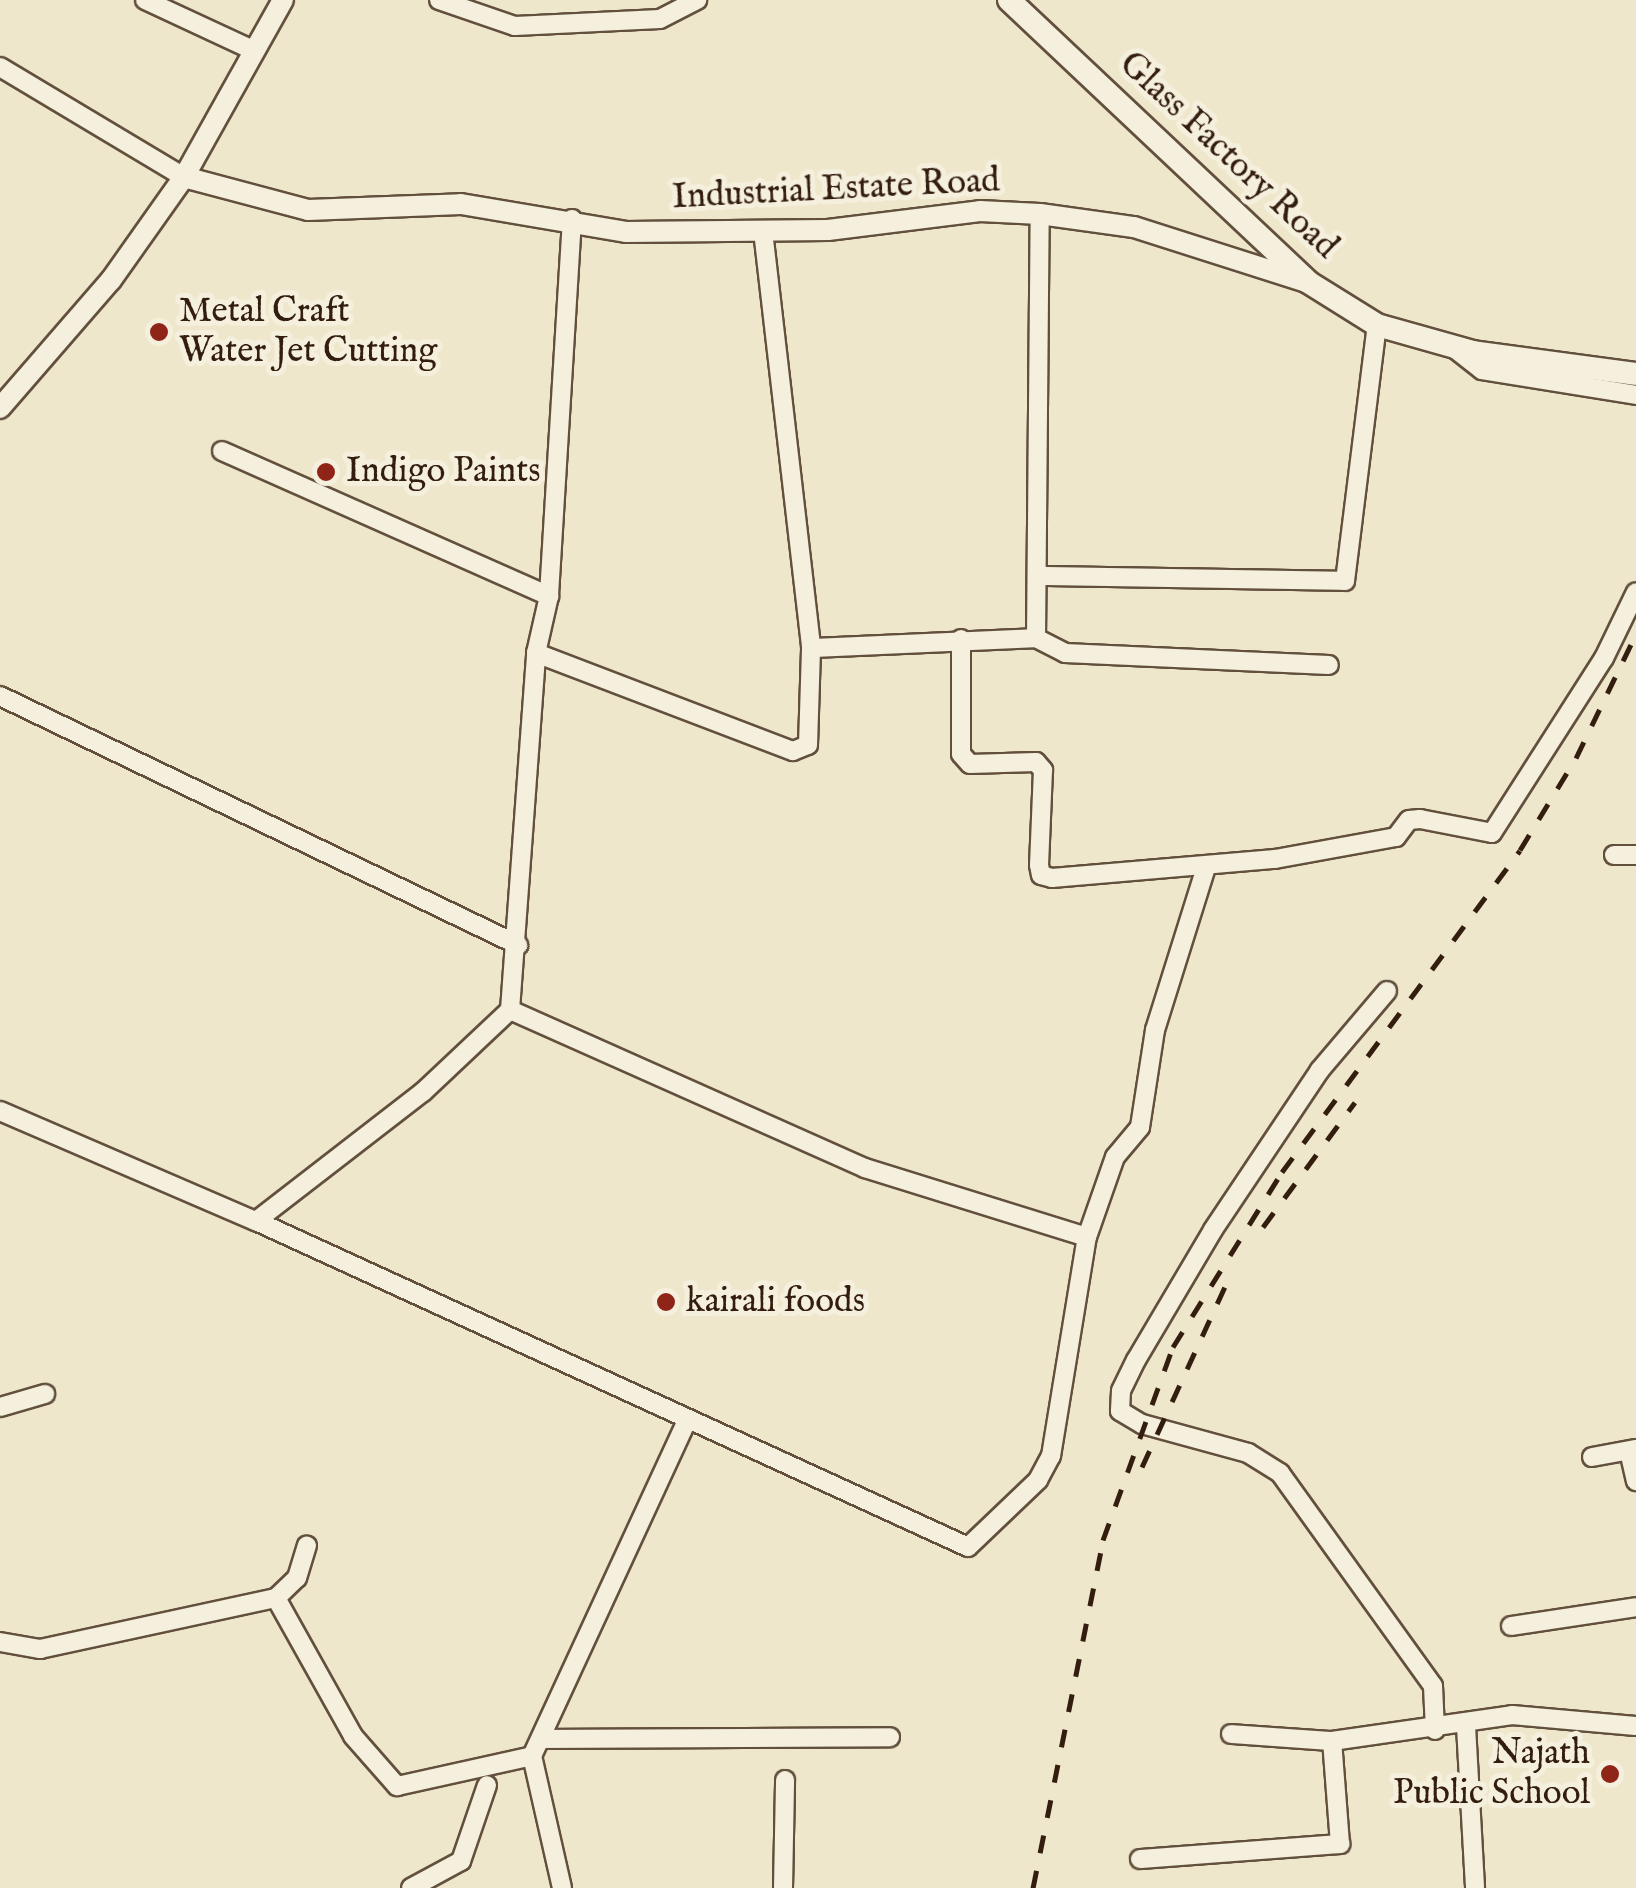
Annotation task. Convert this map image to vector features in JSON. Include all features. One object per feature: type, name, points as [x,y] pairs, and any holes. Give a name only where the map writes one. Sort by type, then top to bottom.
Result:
[{"type":"main road","name":"Glass Factory Road","points":[[1009,0],[1308,282],[1377,325],[1464,351],[1636,374]]},
{"type":"street","points":[[145,0],[254,52]]},
{"type":"street","points":[[4,396],[111,280],[184,178],[283,0]]},
{"type":"street","points":[[438,0],[515,26],[660,19],[696,0]]},
{"type":"street","points":[[0,66],[184,178]]},
{"type":"street","name":"Industrial Estate Road","points":[[184,178],[308,210],[461,204],[572,219],[626,232],[763,230],[980,210],[1040,214],[1134,226],[1308,282]]},
{"type":"street","points":[[1036,638],[1040,576],[1040,214]]},
{"type":"street","points":[[256,1220],[424,1092],[510,1010],[518,945],[536,653],[549,596],[572,219]]},
{"type":"street","points":[[536,653],[792,751],[808,745],[812,648],[763,230]]},
{"type":"street","points":[[1040,576],[1346,581],[1377,325]]},
{"type":"street","points":[[1464,351],[1482,370],[1636,395]]},
{"type":"street","points":[[222,450],[549,596]]},
{"type":"street","points":[[961,640],[962,754],[970,764],[1036,762],[1043,770],[1041,875],[1206,867],[1396,837],[1409,820],[1492,832],[1604,658],[1636,592]]},
{"type":"street","points":[[812,648],[1036,638],[1065,654],[1329,665]]},
{"type":"street","points":[[0,696],[518,945]]},
{"type":"street","points":[[1614,855],[1636,855]]},
{"type":"street","points":[[0,1112],[256,1220],[968,1547],[1038,1480],[1051,1456],[1087,1237],[1115,1157],[1140,1127],[1154,1030],[1206,867]]},
{"type":"street","points":[[1387,991],[1320,1070],[1213,1230],[1136,1360],[1121,1391],[1120,1411],[1142,1424],[1248,1454],[1280,1473],[1433,1686],[1435,1730]]},
{"type":"street","points":[[510,1010],[865,1168],[1087,1237]]},
{"type":"street","points":[[0,1407],[44,1394]]},
{"type":"street","points":[[276,1598],[353,1736],[397,1786],[532,1756],[545,1740],[688,1419]]},
{"type":"street","points":[[1592,1457],[1632,1450],[1636,1481]]},
{"type":"street","points":[[0,1642],[40,1649],[276,1598],[297,1578],[306,1546]]},
{"type":"street","points":[[1510,1626],[1636,1607]]},
{"type":"street","points":[[1231,1734],[1332,1741],[1466,1726],[1512,1715],[1636,1726]]},
{"type":"street","points":[[1466,1726],[1475,1888]]},
{"type":"street","points":[[545,1740],[890,1736]]},
{"type":"street","points":[[1140,1859],[1340,1844],[1332,1741]]},
{"type":"street","points":[[532,1756],[562,1888]]},
{"type":"street","points":[[783,1888],[785,1780]]},
{"type":"street","points":[[411,1888],[461,1861],[487,1785]]},
{"type":"railway","points":[[1033,1888],[1103,1540],[1173,1347],[1282,1172],[1520,850],[1576,758],[1636,634]]},
{"type":"railway","points":[[1263,1227],[1355,1102]]},
{"type":"railway","points":[[1142,1467],[1230,1276]]},
{"type":"place","name":"Metal Craft Water Jet Cutting","points":[[159,332]]},
{"type":"place","name":"Indigo Paints","points":[[326,472]]},
{"type":"place","name":"kairali foods","points":[[666,1302]]},
{"type":"place","name":"Najath Public School","points":[[1610,1774]]}]
